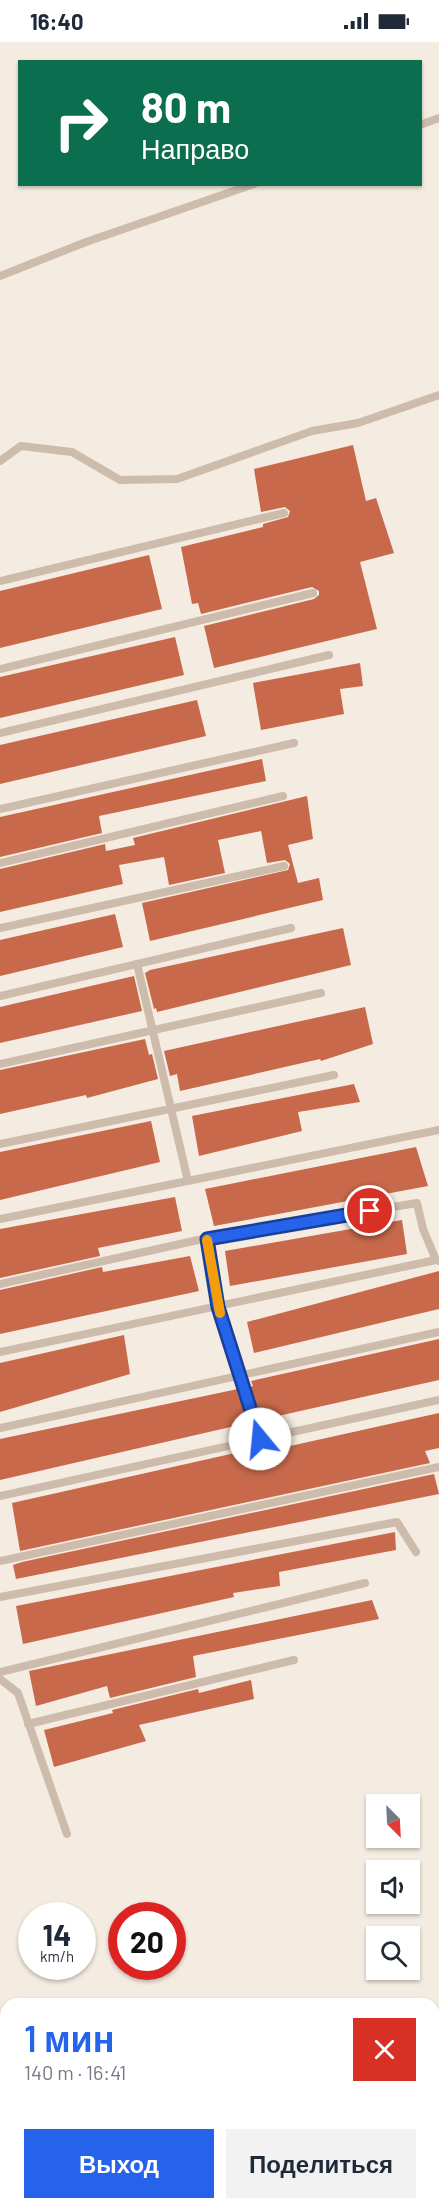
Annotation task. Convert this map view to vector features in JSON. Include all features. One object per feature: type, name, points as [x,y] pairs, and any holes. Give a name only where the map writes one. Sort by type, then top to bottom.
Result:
[{"type":"lane","points":[[422,124],[439,118]]},
{"type":"lane","points":[[0,276],[86,242],[248,186]]},
{"type":"lane","points":[[0,461],[21,446],[72,452],[120,480],[177,479],[312,431],[358,423],[439,395]]},
{"type":"lane","points":[[0,580],[284,513]]},
{"type":"lane","points":[[0,669],[313,593]]},
{"type":"lane","points":[[0,733],[329,655]]},
{"type":"lane","points":[[0,809],[294,743]]},
{"type":"lane","points":[[0,863],[283,796]]},
{"type":"lane","points":[[0,928],[284,866]]},
{"type":"lane","points":[[0,996],[291,928]]},
{"type":"lane","points":[[137,964],[188,1181]]},
{"type":"lane","points":[[0,1064],[321,993]]},
{"type":"lane","points":[[0,1144],[334,1075]]},
{"type":"lane","points":[[0,1219],[439,1130]]},
{"type":"lane","points":[[0,1284],[207,1239],[417,1203],[423,1229],[438,1261],[0,1352]]},
{"type":"lane","points":[[207,1239],[218,1307],[260,1439]]},
{"type":"lane","points":[[0,1428],[439,1332]]},
{"type":"lane","points":[[0,1496],[439,1400]]},
{"type":"lane","points":[[0,1561],[439,1467]]},
{"type":"lane","points":[[0,1597],[397,1522],[416,1552]]},
{"type":"lane","points":[[0,1672],[365,1583]]},
{"type":"lane","points":[[28,1724],[294,1660]]},
{"type":"lane","points":[[0,1679],[18,1693],[67,1834]]},
{"type":"building","points":[[353,445],[366,501],[376,498],[394,553],[360,562],[377,629],[214,668],[204,626],[314,599],[319,595],[319,591],[312,587],[201,614],[198,603],[192,604],[181,547],[263,527],[263,524],[288,517],[290,511],[285,507],[261,512],[254,469]]},
{"type":"building","points":[[149,555],[162,609],[0,648],[0,591]]},
{"type":"building","points":[[175,637],[184,675],[0,718],[0,677]]},
{"type":"building","points":[[360,663],[363,686],[340,689],[344,714],[261,730],[253,683]]},
{"type":"building","points":[[197,700],[206,736],[0,784],[0,745]]},
{"type":"building","points":[[262,759],[266,781],[99,816],[102,833],[0,857],[0,817]]},
{"type":"building","points":[[307,796],[313,839],[288,845],[298,883],[319,878],[323,900],[150,941],[142,903],[288,870],[290,864],[285,860],[267,863],[261,831],[218,840],[225,873],[169,885],[164,857],[119,865],[123,884],[0,912],[0,869],[105,844],[106,851],[135,845],[133,838]]},
{"type":"building","points":[[115,914],[123,947],[0,976],[0,940]]},
{"type":"building","points":[[343,928],[351,965],[157,1012],[156,1008],[154,1009],[145,973],[150,970]]},
{"type":"building","points":[[134,976],[142,1011],[0,1043],[0,1007]]},
{"type":"building","points":[[365,1007],[373,1044],[321,1061],[320,1059],[180,1091],[177,1074],[170,1076],[164,1051]]},
{"type":"building","points":[[145,1039],[149,1055],[152,1054],[158,1079],[87,1098],[86,1095],[0,1114],[0,1070]]},
{"type":"building","points":[[354,1084],[360,1102],[298,1112],[302,1131],[199,1156],[192,1116]]},
{"type":"building","points":[[151,1121],[160,1162],[0,1200],[0,1152]]},
{"type":"building","points":[[416,1147],[428,1186],[214,1226],[205,1189]]},
{"type":"building","points":[[175,1197],[182,1231],[98,1248],[100,1256],[0,1278],[0,1229]]},
{"type":"building","points":[[402,1220],[407,1254],[230,1286],[225,1251]]},
{"type":"building","points":[[190,1256],[199,1291],[0,1334],[0,1290],[102,1267],[103,1272]]},
{"type":"building","points":[[439,1271],[439,1309],[254,1353],[247,1322]]},
{"type":"building","points":[[124,1335],[130,1374],[0,1412],[0,1363]]},
{"type":"building","points":[[439,1339],[439,1380],[260,1420],[250,1387],[253,1386],[251,1381]]},
{"type":"building","points":[[238,1389],[248,1423],[0,1480],[0,1439]]},
{"type":"building","points":[[439,1413],[439,1448],[425,1451],[430,1463],[20,1551],[12,1503],[244,1451],[245,1456]]},
{"type":"building","points":[[434,1474],[439,1494],[16,1579],[13,1565],[22,1562]]},
{"type":"building","points":[[395,1532],[396,1550],[279,1572],[280,1586],[233,1593],[234,1597],[23,1644],[16,1606]]},
{"type":"building","points":[[372,1600],[379,1619],[193,1656],[196,1677],[110,1698],[107,1686],[36,1706],[29,1671]]},
{"type":"building","points":[[251,1680],[254,1699],[139,1725],[146,1741],[54,1767],[44,1730],[113,1713],[112,1710],[198,1689],[199,1693]]},
{"type":"slow traffic","points":[[207,1240],[220,1313]]},
{"type":"route","points":[[260,1439],[218,1307],[207,1239],[370,1211]]}]
